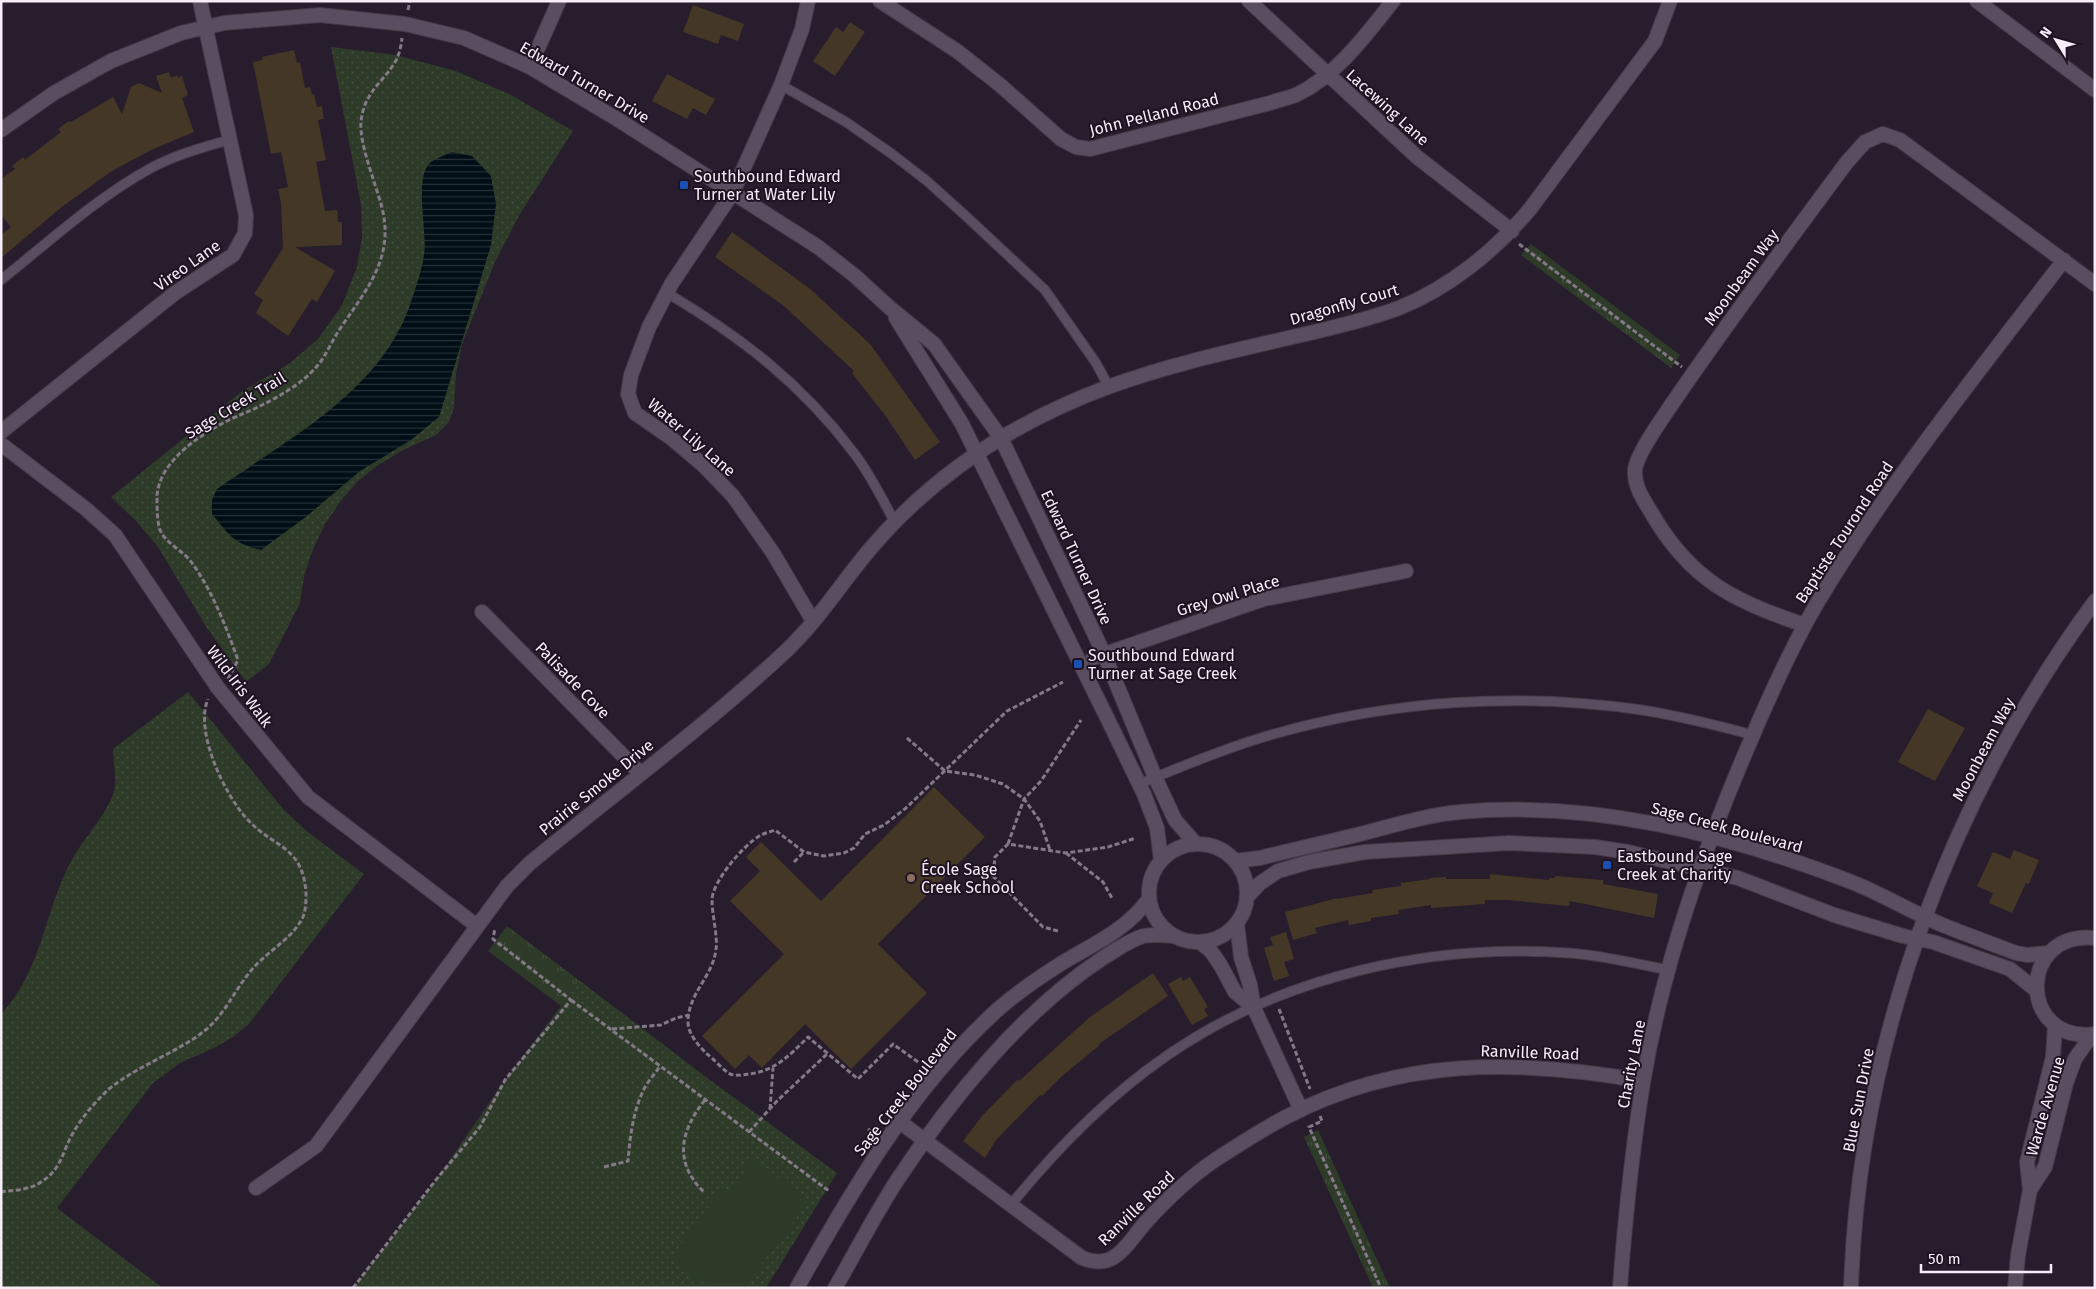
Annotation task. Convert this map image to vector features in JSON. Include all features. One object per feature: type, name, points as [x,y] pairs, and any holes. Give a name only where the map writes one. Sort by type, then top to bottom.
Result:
[{"type":"street","name":"Vireo Lane","points":[[1,432],[175,293],[217,268],[233,255],[245,233],[246,215],[200,1]]},
{"type":"street","points":[[528,66],[559,1]]},
{"type":"street","name":"Water Lily Lane","points":[[808,1],[802,29],[781,85],[733,192],[667,293],[649,327],[630,375],[628,394],[635,413],[671,438],[697,460],[733,496],[773,553],[813,621]]},
{"type":"street","name":"John Pelland Road","points":[[880,1],[957,51],[1000,85],[1061,139],[1076,147],[1090,149],[1270,103],[1297,94],[1326,75],[1360,42],[1393,1]]},
{"type":"street","name":"Lacewing Lane","points":[[1249,1],[1326,75],[1417,157],[1512,231]]},
{"type":"street","name":"Dragonfly Court","points":[[996,440],[1030,420],[1109,386],[1175,365],[1356,322],[1399,308],[1444,284],[1485,254],[1512,231],[1655,41],[1670,1]]},
{"type":"street","points":[[1977,1],[2095,90]]},
{"type":"street","name":"Edward Turner Drive","points":[[1,130],[54,93],[111,61],[181,33],[224,23],[320,15],[405,24],[464,38],[528,66],[617,119],[818,247],[934,344],[996,440],[1175,820],[1196,844]]},
{"type":"street","name":"Moonbeam Way","points":[[1805,625],[1766,612],[1736,598],[1694,570],[1667,538],[1642,496],[1636,481],[1635,468],[1649,438],[1727,324],[1847,162],[1865,142],[1883,134],[1900,140],[2095,284]]},
{"type":"street","name":"Baptiste Tourond Road","points":[[1706,852],[1753,735],[1805,625],[1851,548],[1887,494],[2064,260]]},
{"type":"street","name":"Edward Turner Drive","points":[[890,308],[962,424],[977,452],[1139,784],[1157,828],[1161,860]]},
{"type":"street","name":"Prairie Smoke Drive","points":[[256,1188],[316,1146],[480,921],[508,886],[529,864],[749,684],[788,649],[894,521],[932,485],[996,440]]},
{"type":"street","name":"Wild Iris Walk","points":[[1,444],[86,509],[115,535],[149,583],[191,651],[218,688],[308,797],[480,921]]},
{"type":"street","name":"Grey Owl Place","points":[[1098,656],[1264,599],[1406,571]]},
{"type":"street","name":"Moonbeam Way","points":[[1923,920],[1948,858],[1976,797],[2039,684],[2095,601]]},
{"type":"street","name":"Palisade Cove","points":[[482,612],[640,773]]},
{"type":"street","name":"Sage Creek Boulevard","points":[[1235,861],[1260,858],[1414,820],[1459,812],[1509,810],[1599,814],[1636,820],[1711,837],[1847,880],[1886,896],[1923,920],[2016,953],[2027,955],[2049,953]]},
{"type":"street","points":[[1247,897],[1259,884],[1278,872],[1309,862],[1365,852],[1416,847],[1509,843],[1559,844],[1628,852],[1738,878],[1834,915],[1933,942],[2010,969],[2036,990]]},
{"type":"street","points":[[1196,844],[1214,846],[1235,861],[1245,878],[1247,897],[1247,904],[1237,924],[1227,933],[1214,940],[1201,943],[1186,942],[1166,931],[1154,917],[1149,899],[1151,878],[1161,860],[1177,849],[1196,844]]},
{"type":"street","name":"Charity Lane","points":[[1620,1288],[1627,1198],[1643,1081],[1669,970],[1706,852]]},
{"type":"street","name":"Sage Creek Boulevard","points":[[797,1288],[871,1161],[938,1073],[995,1012],[1047,973],[1126,925],[1149,899]]},
{"type":"street","name":"Blue Sun Drive","points":[[1851,1288],[1864,1158],[1874,1099],[1890,1028],[1923,920]]},
{"type":"street","points":[[1237,924],[1241,957],[1250,985],[1254,1008],[1301,1110]]},
{"type":"street","points":[[835,1288],[897,1181],[925,1141],[980,1071],[1047,1002],[1081,973],[1136,939],[1145,936],[1173,936]]},
{"type":"street","points":[[2095,938],[2075,938],[2065,941],[2049,953],[2039,970],[2036,990],[2040,1006],[2055,1025],[2070,1033],[2095,1034]]},
{"type":"street","points":[[1201,943],[1211,951],[1235,992],[1254,1008]]},
{"type":"street","name":"Warde Avenue","points":[[2015,1288],[2018,1254],[2030,1190],[2026,1162],[2053,1057],[2055,1025]]},
{"type":"street","name":"Warde Avenue","points":[[2030,1190],[2045,1167],[2066,1083],[2075,1060],[2086,1043],[2095,1034]]},
{"type":"street","name":"Ranville Road","points":[[900,1122],[1082,1258],[1094,1262],[1104,1262],[1119,1253],[1146,1222],[1205,1167],[1301,1110],[1374,1083],[1428,1071],[1524,1066],[1562,1069],[1643,1081]]},
{"type":"lane","points":[[781,85],[846,122],[876,143],[927,181],[968,218],[1044,290],[1096,363],[1109,386]]},
{"type":"lane","points":[[1,280],[95,205],[122,186],[152,168],[204,147],[230,140]]},
{"type":"lane","points":[[667,293],[739,338],[807,397],[854,454],[874,484],[894,521]]},
{"type":"lane","points":[[1139,784],[1227,749],[1309,725],[1358,714],[1447,703],[1532,701],[1611,707],[1670,715],[1753,735]]},
{"type":"lane","points":[[1010,1206],[1091,1116],[1166,1056],[1216,1026],[1254,1008],[1336,977],[1387,964],[1462,952],[1520,950],[1570,953],[1669,970]]},
{"type":"path","name":"Sage Creek Trail","points":[[1,1192],[26,1189],[40,1184],[49,1177],[60,1164],[75,1130],[108,1090],[124,1078],[169,1054],[203,1032],[229,1005],[249,973],[288,936],[302,918],[306,896],[305,881],[300,866],[291,853],[253,824],[237,807],[217,770],[209,750],[205,727],[206,700],[231,676],[238,660],[224,619],[192,562],[161,532],[157,496],[160,482],[170,466],[183,451],[227,421],[262,406],[311,372],[319,364],[370,284],[381,263],[384,248],[384,230],[382,207],[363,139],[361,124],[370,92],[394,64],[400,52],[405,24]]},
{"type":"path","points":[[1512,231],[1518,243],[1692,375]]},
{"type":"path","points":[[918,1062],[893,1044],[858,1079],[808,1038],[782,1063],[757,1073],[729,1074],[702,1049],[692,1036],[688,1024],[698,987],[711,970],[717,948],[713,924],[712,898],[723,872],[759,836],[775,830],[804,852],[824,856],[844,853],[854,848],[865,834],[884,826],[906,808],[1006,711],[1063,682]]},
{"type":"path","points":[[1058,931],[1043,927],[993,876],[995,857],[1008,844],[1024,799],[1041,781],[1081,720]]},
{"type":"path","points":[[907,738],[945,771],[976,775],[1003,784],[1024,799],[1040,821],[1050,850]]},
{"type":"path","points":[[1008,844],[1066,853],[1108,847],[1136,838]]},
{"type":"path","points":[[794,862],[804,852]]},
{"type":"path","points":[[1066,853],[1102,882],[1113,900]]},
{"type":"path","points":[[480,921],[495,926],[493,939],[571,1000],[829,1191]]},
{"type":"path","points":[[1275,999],[1322,1120],[1309,1128],[1381,1288]]},
{"type":"path","points":[[353,1288],[435,1181],[480,1127],[505,1080],[571,1000]]},
{"type":"path","points":[[610,1029],[661,1026],[676,1018],[689,1015]]},
{"type":"path","points":[[750,1132],[770,1108],[827,1054]]},
{"type":"path","points":[[604,1167],[628,1161],[630,1135],[637,1109],[645,1088],[660,1066]]},
{"type":"path","points":[[770,1108],[773,1067]]},
{"type":"path","points":[[705,1100],[685,1131],[684,1143],[689,1172],[696,1184],[705,1193]]},
{"type":"green space","points":[[331,47],[395,55],[456,71],[511,95],[573,131],[520,214],[495,262],[462,344],[456,374],[454,408],[449,422],[436,435],[403,450],[378,465],[357,482],[340,502],[325,524],[313,549],[304,576],[300,603],[269,664],[246,682],[207,628],[158,547],[136,521],[111,497],[241,392],[290,363],[318,339],[342,305],[357,267],[362,237],[361,205]]},
{"type":"green space","points":[[1531,244],[1680,355],[1671,368],[1521,255]]},
{"type":"green space","points":[[188,692],[283,809],[309,833],[364,874],[249,1024],[233,1037],[216,1047],[180,1063],[153,1083],[57,1208],[163,1288],[1,1288],[1,1014],[26,978],[35,958],[56,896],[74,856],[112,798],[115,781],[113,749]]},
{"type":"green space","points":[[507,926],[580,981],[561,1006],[488,951]]},
{"type":"green space","points":[[580,981],[710,1080],[837,1173],[766,1288],[353,1288],[431,1187],[505,1080]]},
{"type":"green space","points":[[1318,1130],[1390,1288],[1373,1288],[1304,1137]]},
{"type":"green space","points":[[753,1159],[809,1201],[743,1288],[710,1288],[671,1258],[723,1188],[729,1192]]},
{"type":"shaded area","points":[[452,152],[472,156],[491,176],[496,204],[491,245],[439,417],[411,440],[360,471],[307,516],[261,550],[238,541],[228,533],[212,514],[212,500],[217,489],[330,410],[356,387],[378,362],[397,334],[411,302],[422,267],[425,246],[422,192],[426,169],[431,162]]},
{"type":"building","points":[[693,5],[744,24],[738,41],[721,35],[718,44],[683,32]]},
{"type":"building","points":[[850,22],[865,32],[835,76],[813,61],[836,27],[843,32]]},
{"type":"building","points":[[294,50],[297,63],[300,62],[305,88],[310,87],[317,107],[322,106],[324,119],[318,120],[326,160],[316,162],[325,211],[337,210],[338,222],[342,222],[342,245],[295,247],[335,271],[317,302],[312,299],[288,336],[256,313],[263,300],[254,294],[283,248],[281,203],[278,189],[288,187],[281,152],[271,154],[253,62],[263,60],[262,57]]},
{"type":"building","points":[[169,72],[171,78],[177,75],[178,78],[182,76],[188,95],[182,98],[194,132],[151,150],[112,171],[63,206],[1,258],[1,235],[11,227],[1,215],[1,179],[15,169],[12,166],[23,157],[25,160],[61,132],[58,129],[69,121],[71,122],[113,97],[122,114],[131,87],[139,83],[162,93],[156,76]]},
{"type":"building","points":[[667,74],[715,99],[706,115],[693,108],[687,119],[652,101]]},
{"type":"building","points":[[732,232],[809,288],[870,344],[940,442],[915,460],[887,418],[852,373],[854,371],[784,306],[715,257]]},
{"type":"building","points":[[1928,709],[1965,728],[1935,781],[1898,762]]},
{"type":"building","points":[[934,787],[985,837],[878,944],[927,993],[851,1069],[805,1024],[762,1068],[749,1055],[735,1069],[702,1036],[784,954],[730,901],[760,871],[746,857],[761,842],[821,901]]},
{"type":"building","points":[[2014,850],[2039,860],[2029,884],[2026,883],[2012,913],[1989,903],[1993,893],[1977,886],[1993,852],[2010,859]]},
{"type":"building","points":[[1490,874],[1549,880],[1549,878],[1555,878],[1555,876],[1603,880],[1603,884],[1658,894],[1654,918],[1570,901],[1569,906],[1507,900],[1485,900],[1485,904],[1431,908],[1431,905],[1398,910],[1399,914],[1371,918],[1371,921],[1349,925],[1348,920],[1315,928],[1317,933],[1293,940],[1285,912],[1337,898],[1373,893],[1372,890],[1401,886],[1401,883],[1446,877],[1446,879],[1490,879]]},
{"type":"building","points":[[1286,932],[1294,959],[1284,962],[1289,976],[1274,981],[1264,948],[1273,945],[1270,937]]},
{"type":"building","points":[[1153,973],[1168,996],[1099,1044],[1042,1096],[1040,1095],[996,1140],[985,1158],[963,1141],[982,1116],[1018,1079],[1019,1081],[1090,1017]]},
{"type":"building","points":[[1181,977],[1183,981],[1190,977],[1208,1007],[1204,1009],[1208,1016],[1192,1025],[1168,984]]},
{"type":"place","name":"Southbound Edward Turner at Water Lily","points":[[684,185]]},
{"type":"place","name":"Southbound Edward Turner at Sage Creek","points":[[1078,664]]},
{"type":"place","name":"Eastbound Sage Creek at Charity","points":[[1607,865]]},
{"type":"place","name":"École Sage Creek School","points":[[911,878]]}]
